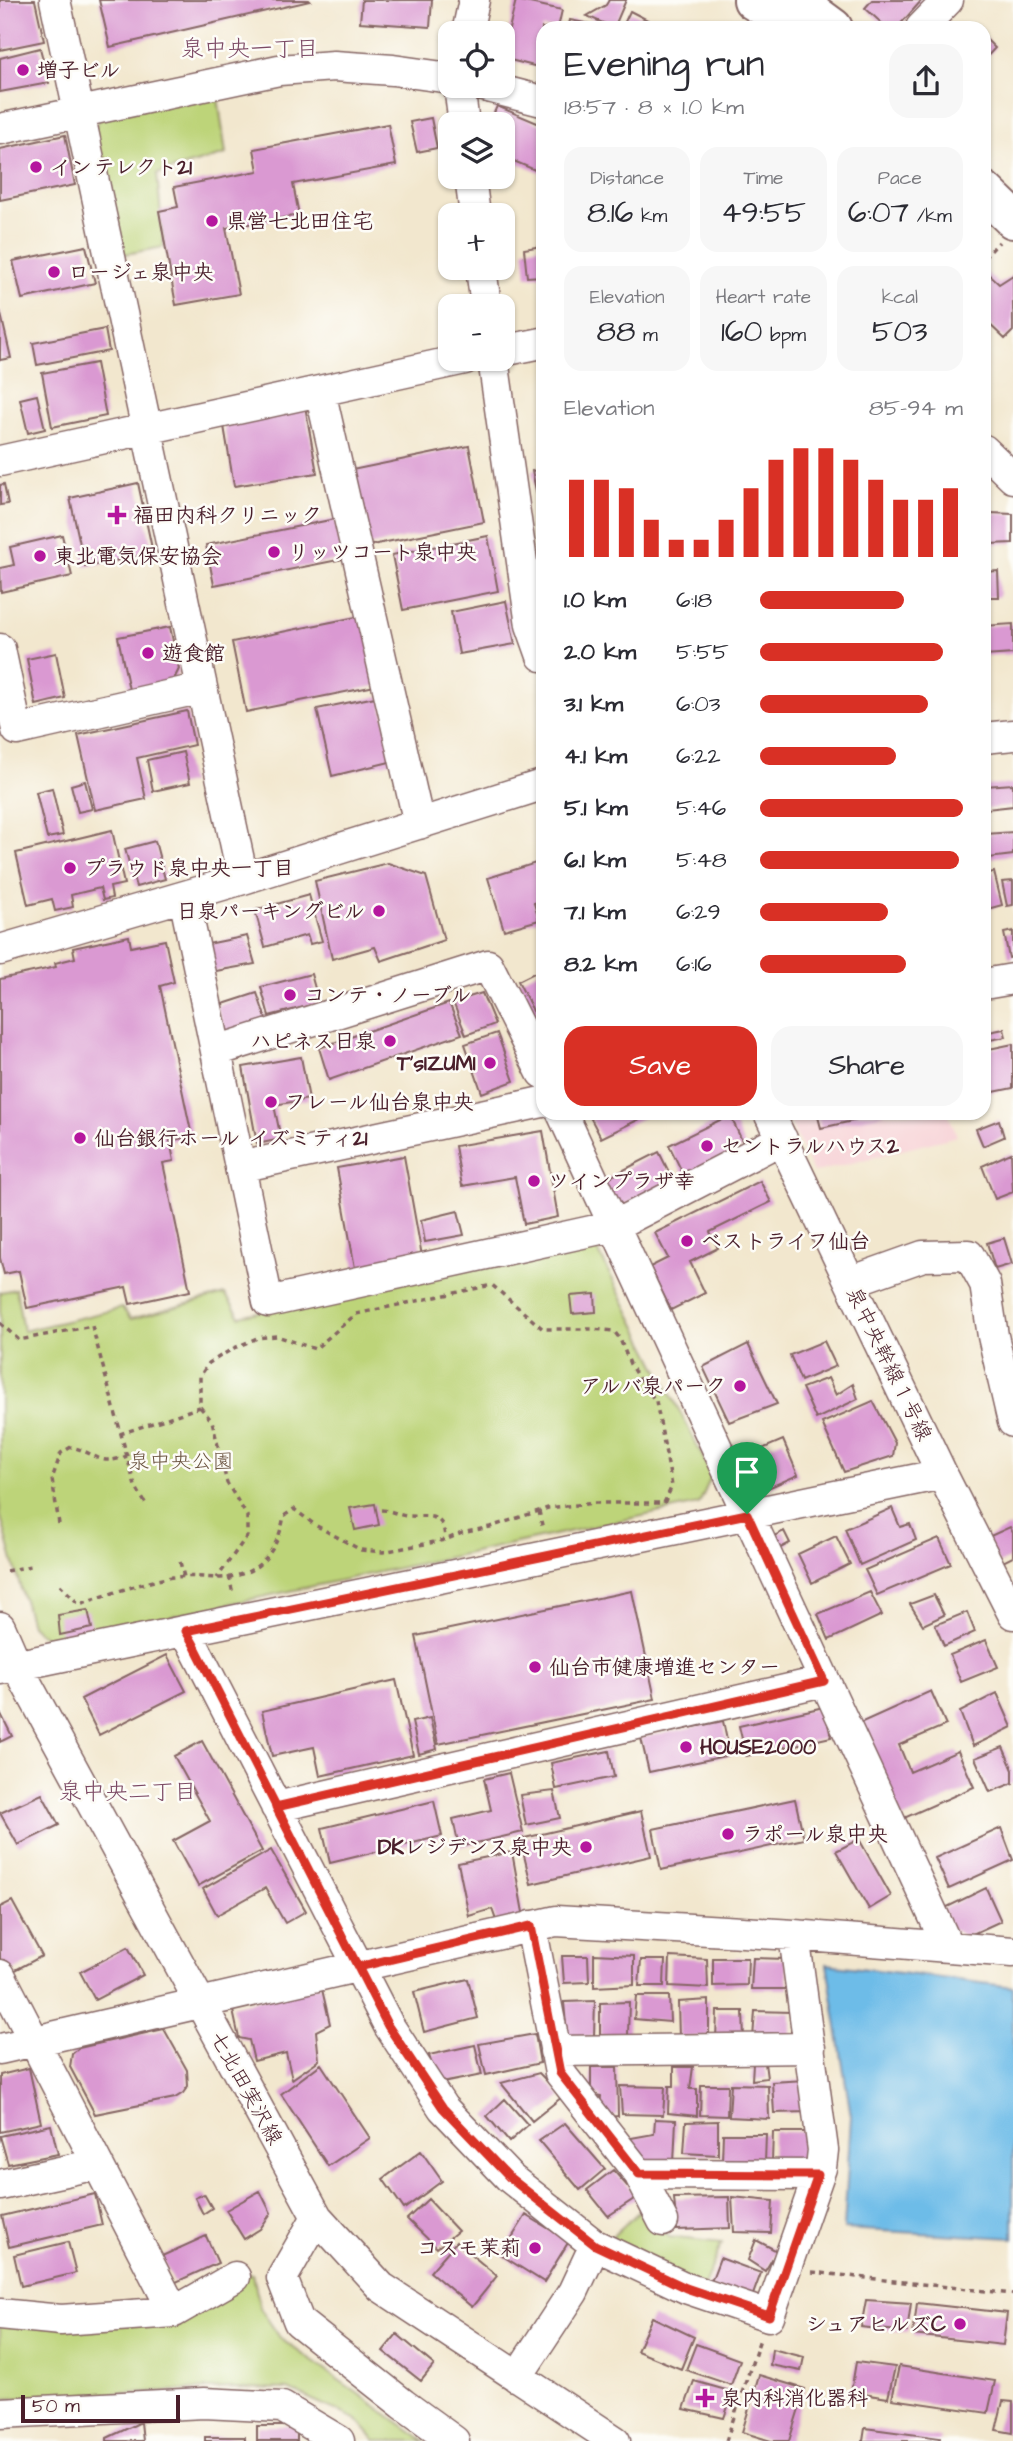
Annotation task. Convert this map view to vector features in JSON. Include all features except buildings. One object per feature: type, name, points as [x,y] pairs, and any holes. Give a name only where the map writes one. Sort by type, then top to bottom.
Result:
[{"type":"main road","points":[[753,0],[786,21]]},
{"type":"main road","points":[[795,0],[824,21]]},
{"type":"main road","points":[[991,169],[1013,189]]},
{"type":"main road","points":[[991,201],[1009,226]]},
{"type":"street","points":[[55,0],[243,879]]},
{"type":"street","points":[[470,21],[474,0]]},
{"type":"street","points":[[928,21],[948,0]]},
{"type":"street","points":[[0,129],[279,70],[334,66],[393,69],[438,76]]},
{"type":"street","points":[[515,94],[536,99]]},
{"type":"street","points":[[515,348],[536,344]]},
{"type":"street","points":[[0,461],[438,365]]},
{"type":"street","points":[[496,371],[529,529],[531,625],[536,639]]},
{"type":"street","points":[[320,391],[419,824]]},
{"type":"street","points":[[991,457],[1013,478]]},
{"type":"street","points":[[0,649],[9,732],[202,688]]},
{"type":"street","points":[[991,737],[1013,735]]},
{"type":"street","points":[[0,950],[184,897],[536,787]]},
{"type":"street","points":[[184,897],[268,1302],[614,1226],[782,1139]]},
{"type":"street","points":[[216,1051],[488,965],[536,1061]]},
{"type":"street","points":[[991,983],[1013,979]]},
{"type":"street","points":[[240,1167],[536,1103]]},
{"type":"street","points":[[565,1120],[948,1947]]},
{"type":"street","name":"泉中央幹線１号線","points":[[772,1120],[942,1474],[1004,1575],[1013,1614]]},
{"type":"street","points":[[850,1282],[923,1256],[969,1255],[985,1284],[993,1336],[1013,1422]]},
{"type":"street","points":[[8,1668],[942,1474]]},
{"type":"street","name":"七北田実沢線","points":[[0,1627],[8,1668],[200,2004],[317,2217],[381,2287],[615,2441]]},
{"type":"street","points":[[186,1631],[388,2026],[443,2108],[510,2178],[595,2245],[686,2288],[769,2316],[818,2175],[823,2150],[794,1935]]},
{"type":"street","points":[[276,1807],[824,1681]]},
{"type":"street","points":[[0,2049],[556,1921],[794,1935],[1013,1952]]},
{"type":"street","points":[[531,1926],[560,2073],[639,2174],[663,2221]]},
{"type":"street","points":[[0,1975],[174,2312]]},
{"type":"street","points":[[555,2051],[810,2048]]},
{"type":"street","points":[[0,2185],[97,2164]]},
{"type":"street","points":[[639,2174],[818,2175]]},
{"type":"street","points":[[317,2217],[282,2278],[299,2322],[454,2441]]},
{"type":"street","points":[[517,2377],[573,2292],[595,2245]]},
{"type":"street","points":[[0,2314],[61,2320],[174,2312],[235,2277]]},
{"type":"street","points":[[0,2413],[204,2403],[282,2407],[339,2441]]},
{"type":"path","points":[[991,249],[1009,226]]},
{"type":"path","points":[[60,1585],[79,1604],[169,1578],[217,1578],[240,1575],[257,1568],[270,1553],[281,1535],[284,1516],[294,1509],[315,1525],[362,1550],[383,1552],[444,1540],[462,1532],[569,1505],[664,1503],[672,1486],[656,1401],[640,1381],[614,1331],[543,1329],[492,1285],[356,1314],[315,1349],[277,1336],[257,1338],[209,1363],[200,1376],[200,1407],[212,1421],[226,1483],[247,1516],[247,1536],[217,1578]]},
{"type":"path","points":[[0,1323],[19,1340],[92,1326],[135,1486],[147,1506]]},
{"type":"path","points":[[120,1434],[200,1407]]},
{"type":"path","points":[[59,1524],[52,1479],[61,1453],[71,1447],[111,1462],[127,1456]]},
{"type":"path","points":[[381,1510],[394,1510],[405,1516],[427,1515],[440,1521],[444,1528],[444,1540]]},
{"type":"path","points":[[539,1511],[544,1537]]},
{"type":"path","points":[[180,1562],[184,1577]]},
{"type":"path","points":[[6,1571],[35,1565]]},
{"type":"path","points":[[229,1576],[235,1602]]},
{"type":"path","points":[[803,2271],[1013,2294]]},
{"type":"path","points":[[726,2441],[760,2336]]},
{"type":"shaded area","points":[[789,1120],[951,1120],[957,1136],[813,1173]]},
{"type":"green space","points":[[217,90],[226,154],[157,174],[164,247],[120,255],[91,133],[100,118]]},
{"type":"green space","name":"泉中央公園","points":[[593,1241],[712,1475],[699,1504],[50,1642],[31,1625],[0,1514],[0,1292],[16,1289],[23,1331],[122,1308],[131,1319],[225,1294],[240,1316]]},
{"type":"green space","points":[[643,2208],[669,2237],[722,2243],[703,2288],[605,2243]]},
{"type":"green space","points":[[246,2274],[253,2274],[260,2308],[281,2339],[425,2441],[375,2441],[356,2419],[288,2389],[231,2388],[0,2399],[0,2321],[176,2325]]},
{"type":"water","points":[[827,1964],[1013,1987],[1013,2238],[844,2229],[851,2116]]},
{"type":"place","name":"増子ビル","points":[[23,70]]},
{"type":"place","name":"インテレクト21","points":[[36,167]]},
{"type":"place","name":"県営七北田住宅","points":[[212,221]]},
{"type":"place","name":"ロージェ泉中央","points":[[54,272]]},
{"type":"place","name":"福田内科クリニック","points":[[117,515]]},
{"type":"place","name":"リッツコート泉中央","points":[[274,552]]},
{"type":"place","name":"東北電気保安協会","points":[[40,556]]},
{"type":"place","name":"遊食館","points":[[148,653]]},
{"type":"place","name":"プラウド泉中央一丁目","points":[[70,868]]},
{"type":"place","name":"日泉パーキングビル","points":[[379,911]]},
{"type":"place","name":"コンテ・ノーブル","points":[[290,995]]},
{"type":"place","name":"ハピネス日泉","points":[[390,1041]]},
{"type":"place","name":"T'sIZUMI","points":[[490,1063]]},
{"type":"place","name":"フレール仙台泉中央","points":[[271,1102]]},
{"type":"place","name":"仙台銀行ホール イズミティ21","points":[[80,1138]]},
{"type":"place","name":"セントラルハウス2","points":[[707,1146]]},
{"type":"place","name":"ツインプラザ幸","points":[[534,1181]]},
{"type":"place","name":"ベストライフ仙台","points":[[687,1241]]},
{"type":"place","name":"アルバ泉パーク","points":[[740,1386]]},
{"type":"place","name":"仙台市健康増進センター","points":[[535,1667]]},
{"type":"place","name":"HOUSE2000","points":[[686,1747]]},
{"type":"place","name":"ラポール泉中央","points":[[728,1834]]},
{"type":"place","name":"DKレジデンス泉中央","points":[[586,1847]]},
{"type":"place","name":"コスモ茉莉","points":[[535,2248]]},
{"type":"place","name":"シュアヒルズC","points":[[960,2324]]},
{"type":"place","name":"泉内科消化器科","points":[[705,2398]]},
{"type":"district","name":"泉中央一丁目","points":[[250,49]]},
{"type":"district","name":"泉中央二丁目","points":[[128,1792]]},
{"type":"route","points":[[747,1514],[824,1681],[276,1807],[358,1967],[531,1926],[560,2073],[639,2174],[818,2175],[769,2316],[686,2288],[595,2245],[510,2178],[443,2108],[388,2026],[234,1725],[193,1643],[186,1631],[747,1514]]}]
